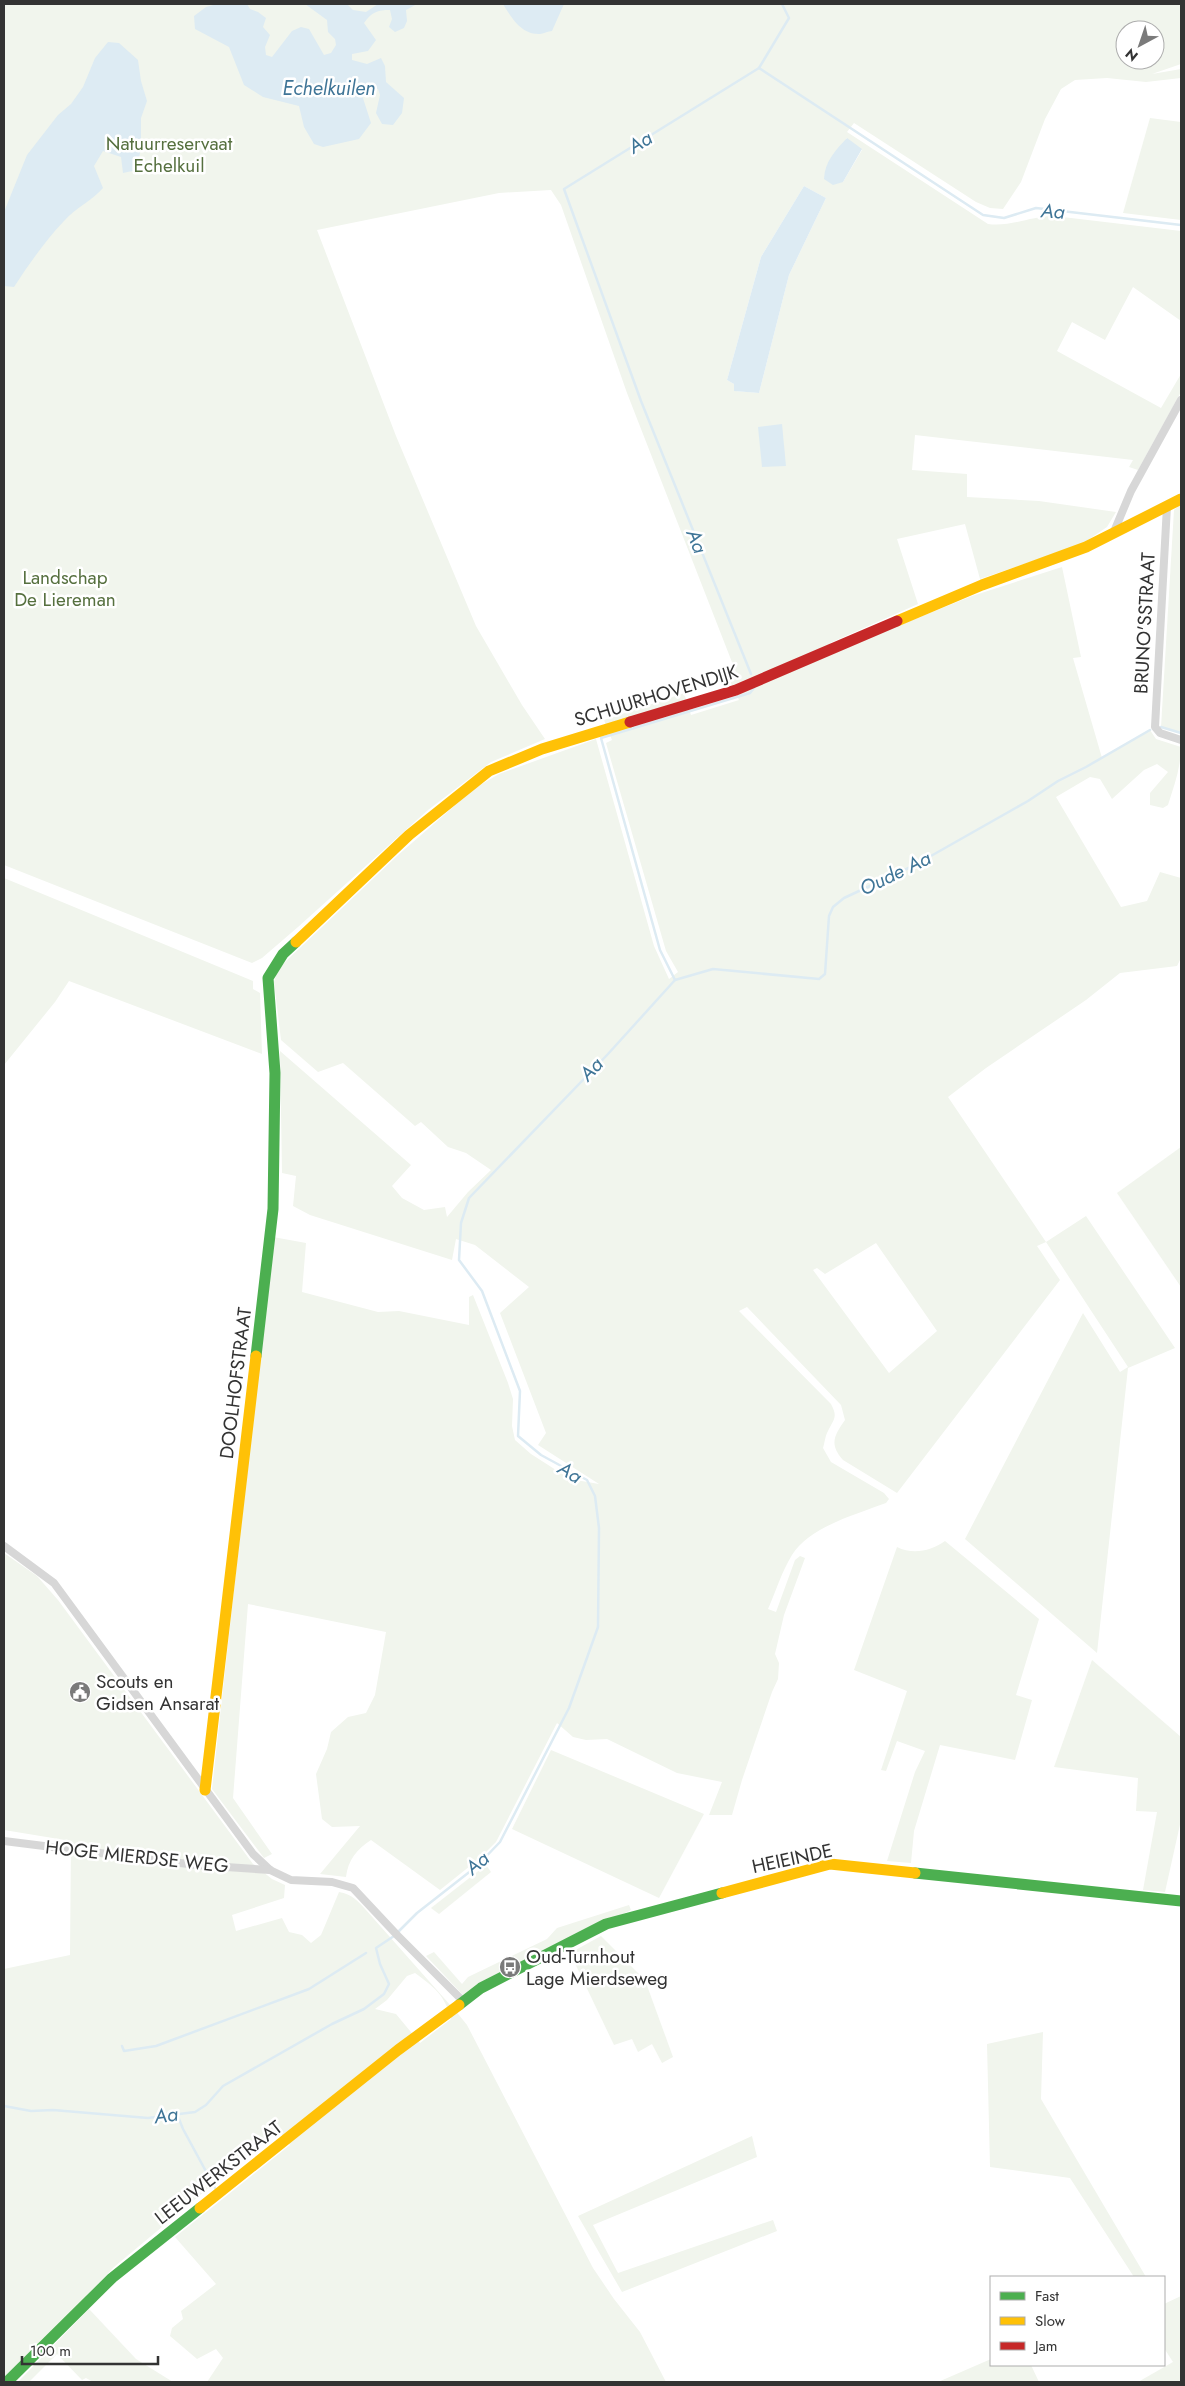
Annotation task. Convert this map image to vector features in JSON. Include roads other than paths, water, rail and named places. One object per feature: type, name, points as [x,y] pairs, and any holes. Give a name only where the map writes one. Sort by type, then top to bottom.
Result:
[{"type":"street","points":[[1113,534],[1131,491],[1181,400]]},
{"type":"street","points":[[1168,506],[1181,498]]},
{"type":"street","name":"SCHUURHOVENDIJK","points":[[268,978],[283,954],[409,836],[489,771],[542,749],[736,690],[982,585],[1060,558],[1168,506]]},
{"type":"street","name":"BRUNO'SSTRAAT","points":[[1168,506],[1155,727],[1160,733],[1181,740]]},
{"type":"street","name":"DOOLHOFSTRAAT","points":[[205,1790],[273,1209],[275,1073],[268,978]]},
{"type":"street","points":[[4,1546],[54,1584],[253,1854],[270,1870],[291,1880],[332,1882],[353,1888],[463,2001]]},
{"type":"street","name":"HOGE MIERDSE WEG","points":[[4,1841],[196,1865],[270,1870]]},
{"type":"street","name":"HEIEINDE","points":[[463,2001],[481,1988],[606,1924],[830,1864],[1181,1901]]},
{"type":"street","name":"LEEUWERKSTRAAT","points":[[7,2382],[112,2278],[463,2001]]},
{"type":"water","name":"Echelkuilen","points":[[217,4],[247,4],[250,9],[266,18],[263,27],[270,35],[265,47],[266,55],[272,57],[292,31],[301,27],[309,29],[324,55],[331,53],[336,45],[335,39],[328,32],[327,20],[305,4],[347,4],[353,10],[366,12],[378,4],[417,4],[406,10],[407,21],[404,28],[395,32],[389,27],[392,19],[390,10],[382,10],[372,14],[364,23],[376,40],[368,51],[352,54],[352,60],[367,64],[381,58],[385,66],[386,82],[404,98],[402,113],[393,125],[382,124],[376,113],[380,95],[378,89],[370,86],[362,95],[371,123],[359,139],[323,147],[314,144],[304,127],[299,106],[263,97],[244,85],[229,47],[195,29],[194,16],[206,7]]},
{"type":"water","points":[[503,4],[564,4],[552,31],[533,34],[517,24]]},
{"type":"water","points":[[108,42],[119,43],[138,60],[141,81],[147,101],[141,118],[141,147],[137,170],[123,173],[121,157],[103,151],[94,166],[103,188],[68,216],[37,253],[14,287],[4,286],[4,212],[27,155],[58,115],[71,104],[83,87],[95,58]]},
{"type":"water","points":[[847,138],[862,149],[843,182],[833,185],[824,179],[826,167],[835,152]]},
{"type":"water","points":[[804,186],[826,198],[789,275],[759,393],[734,391],[734,384],[727,380],[761,257]]},
{"type":"water","points":[[782,424],[786,466],[762,467],[758,427]]},
{"type":"waterway","points":[[759,68],[789,18],[782,4]]},
{"type":"waterway","name":"Aa","points":[[751,674],[641,401],[564,189],[759,68],[983,215],[1004,218],[1036,208],[1181,225]]},
{"type":"waterway","name":"Aa","points":[[4,2106],[31,2111],[53,2110],[148,2118],[195,2112],[206,2105],[223,2086],[332,2024],[364,2009],[384,1994],[389,1984],[380,1964],[376,1948],[394,1936],[417,1913],[477,1866],[500,1842],[569,1708],[598,1627],[599,1528],[595,1496],[587,1480],[541,1455],[518,1436],[520,1391],[482,1291],[459,1260],[461,1223],[469,1198],[608,1054],[675,980],[660,950],[601,738],[750,693],[754,688]]},
{"type":"waterway","name":"Oude Aa","points":[[1161,727],[1181,733]]},
{"type":"waterway","name":"Oude Aa","points":[[675,980],[713,969],[819,979],[825,974],[829,916],[833,907],[844,898],[915,865],[1028,801],[1058,781],[1150,730]]},
{"type":"waterway","points":[[122,2046],[124,2051],[156,2046],[309,1989],[366,1953]]},
{"type":"waterway","points":[[177,2114],[183,2129],[215,2188]]},
{"type":"place","name":"Scouts en Gidsen Ansarat","points":[[80,1692]]},
{"type":"place","name":"Oud-Turnhout Lage Mierdseweg","points":[[510,1967]]},
{"type":"park label","name":"Natuurreservaat Echelkuil","points":[[169,154]]},
{"type":"park label","name":"Landschap De Liereman","points":[[65,588]]}]
